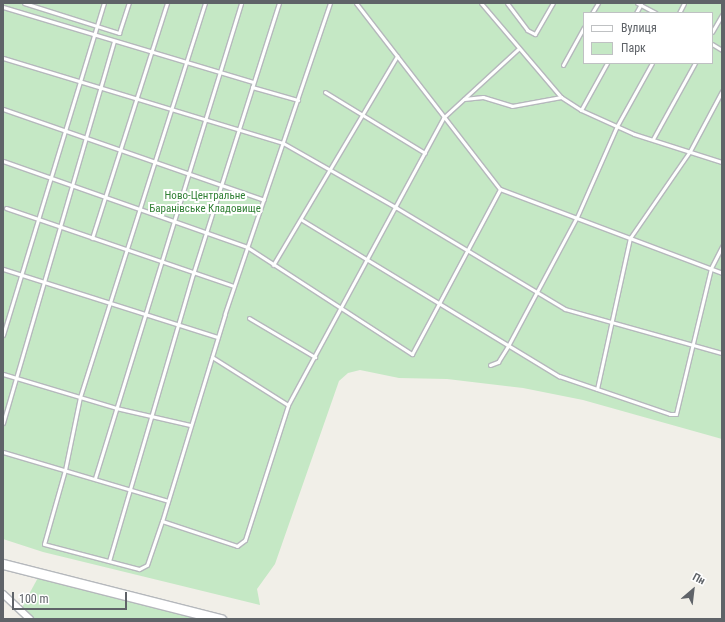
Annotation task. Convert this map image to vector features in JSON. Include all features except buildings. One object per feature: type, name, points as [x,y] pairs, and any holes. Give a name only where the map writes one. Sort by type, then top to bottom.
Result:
[{"type":"main road","points":[[3,564],[222,619]]},
{"type":"street","points":[[3,594],[30,619]]},
{"type":"lane","points":[[24,3],[96,27],[119,33],[129,3]]},
{"type":"lane","points":[[3,335],[104,3]]},
{"type":"lane","points":[[92,238],[119,149],[167,3]]},
{"type":"lane","points":[[205,3],[169,110],[80,397],[65,470],[44,544],[139,569],[147,565],[162,521],[217,337],[330,3]]},
{"type":"lane","points":[[96,478],[173,220],[242,3]]},
{"type":"lane","points":[[109,561],[193,274],[279,3]]},
{"type":"lane","points":[[356,3],[443,118],[500,189],[722,273]]},
{"type":"lane","points":[[481,3],[561,97],[581,110],[634,134],[722,162]]},
{"type":"lane","points":[[507,3],[527,30],[535,34],[553,3]]},
{"type":"lane","points":[[593,12],[598,3]]},
{"type":"lane","points":[[680,12],[684,3]]},
{"type":"lane","points":[[640,4],[654,12]]},
{"type":"lane","points":[[3,7],[114,42],[254,82]]},
{"type":"lane","points":[[713,30],[722,15]]},
{"type":"lane","points":[[563,65],[583,29]]},
{"type":"lane","points":[[3,423],[114,42]]},
{"type":"lane","points":[[713,45],[722,50]]},
{"type":"lane","points":[[162,521],[237,546],[245,540],[288,405],[397,208],[443,118],[519,48]]},
{"type":"lane","points":[[273,265],[302,220],[397,56]]},
{"type":"lane","points":[[3,58],[135,100],[283,143],[397,208],[565,309],[722,353]]},
{"type":"lane","points":[[581,110],[606,64]]},
{"type":"lane","points":[[490,365],[498,362],[508,346],[536,291],[577,217],[617,126],[651,64]]},
{"type":"lane","points":[[653,139],[694,64]]},
{"type":"lane","points":[[252,87],[298,100]]},
{"type":"lane","points":[[597,388],[630,238],[690,151],[722,91]]},
{"type":"lane","points":[[325,92],[425,153]]},
{"type":"lane","points":[[464,99],[483,97],[512,106],[561,97]]},
{"type":"lane","points":[[3,109],[154,161],[187,175],[222,185],[264,200]]},
{"type":"lane","points":[[3,161],[207,231],[247,247],[341,310],[412,354],[500,189]]},
{"type":"lane","points":[[6,208],[160,263],[234,286]]},
{"type":"lane","points":[[302,220],[559,376],[657,410],[676,414],[711,268],[722,246]]},
{"type":"lane","points":[[3,269],[99,297],[109,303],[144,315],[217,337]]},
{"type":"lane","points":[[249,318],[315,357]]},
{"type":"lane","points":[[212,357],[288,405]]},
{"type":"lane","points":[[3,374],[116,408],[190,425]]},
{"type":"lane","points":[[3,452],[96,478],[168,501]]},
{"type":"green space","name":"Ново-Центральне Баранівське Кладовище","points":[[3,3],[722,3],[722,439],[583,400],[523,388],[447,379],[399,378],[360,370],[348,373],[339,381],[275,564],[257,589],[260,605],[43,552],[3,539]]},
{"type":"green space","points":[[40,574],[221,619],[30,619],[21,609]]}]
